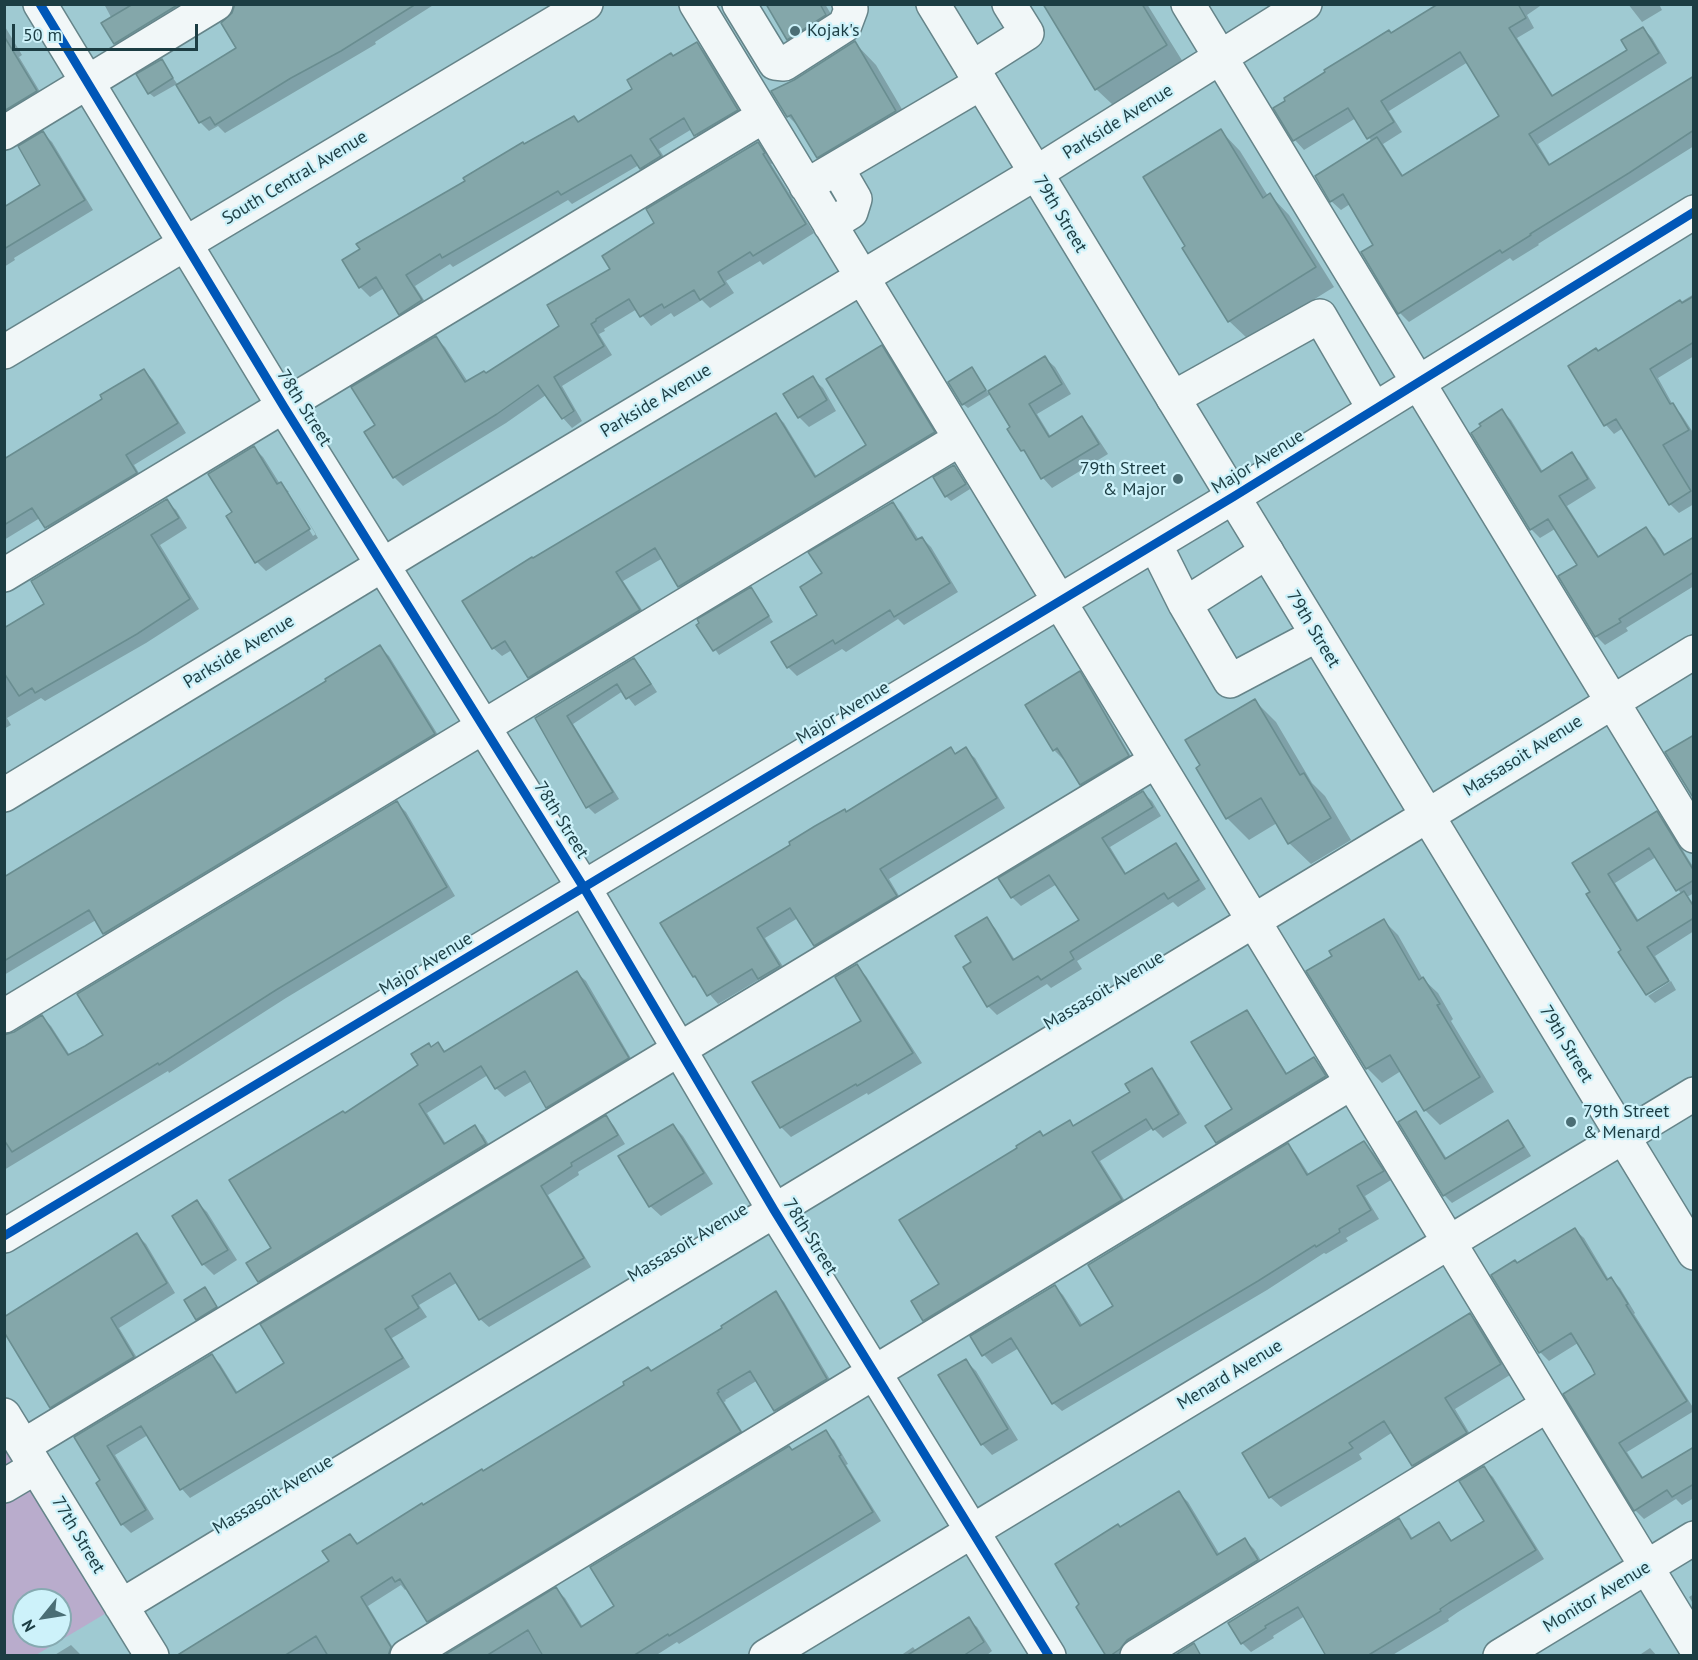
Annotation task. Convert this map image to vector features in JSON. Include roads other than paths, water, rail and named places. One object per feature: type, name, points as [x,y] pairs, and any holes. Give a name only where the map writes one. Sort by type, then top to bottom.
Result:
[{"type":"street","name":"78th Street","points":[[40,4],[284,407],[584,888],[774,1210],[1049,1656]]},
{"type":"street","points":[[4,133],[216,4]]},
{"type":"street","name":"South Central Avenue","points":[[4,352],[586,4]]},
{"type":"street","points":[[696,4],[1694,1645]]},
{"type":"street","points":[[739,4],[775,63],[784,64],[844,25],[851,9],[849,4]]},
{"type":"street","name":"79th Street","points":[[933,4],[1694,1252]]},
{"type":"street","points":[[806,186],[976,76],[1027,33],[1009,4]]},
{"type":"street","points":[[1188,4],[1694,836]]},
{"type":"street","name":"Parkside Avenue","points":[[4,795],[1035,173],[1305,4]]},
{"type":"street","points":[[4,575],[764,116]]},
{"type":"street","points":[[830,225],[851,212],[855,199],[837,168]]},
{"type":"street","name":"Major Avenue","points":[[4,1236],[1233,497],[1694,212]]},
{"type":"street","points":[[1173,398],[1320,316],[1374,410]]},
{"type":"street","points":[[4,1016],[960,439]]},
{"type":"street","points":[[1155,543],[1185,604],[1230,681],[1317,635]]},
{"type":"street","points":[[1185,604],[1267,552]]},
{"type":"street","name":"Massasoit Avenue","points":[[121,1606],[1694,652]]},
{"type":"street","points":[[4,1486],[30,1456],[680,1049],[1156,761]]},
{"type":"street","points":[[407,1656],[1351,1083]]},
{"type":"street","name":"Menard Avenue","points":[[766,1656],[1694,1094]]},
{"type":"street","points":[[1137,1656],[1548,1405]]},
{"type":"street","name":"77th Street","points":[[4,1415],[152,1656]]},
{"type":"street","name":"Monitor Avenue","points":[[1500,1656],[1694,1538]]},
{"type":"place","name":"Kojak's","points":[[795,31]]},
{"type":"place","name":"79th Street & Major","points":[[1178,479]]},
{"type":"place","name":"79th Street & Menard","points":[[1571,1122]]}]
